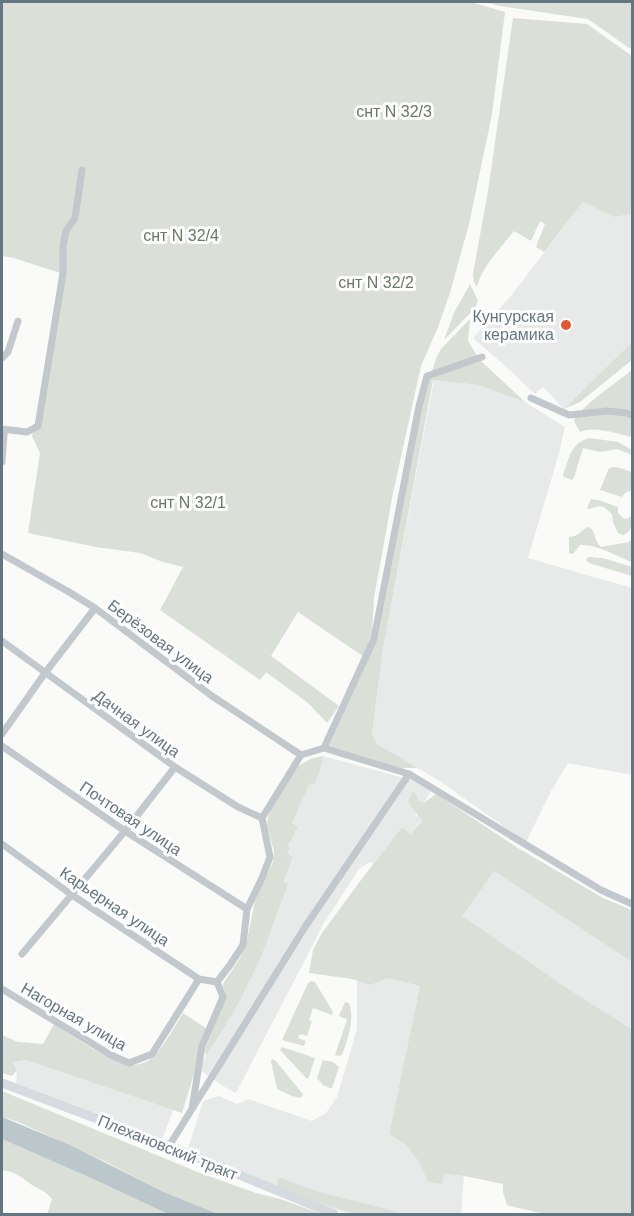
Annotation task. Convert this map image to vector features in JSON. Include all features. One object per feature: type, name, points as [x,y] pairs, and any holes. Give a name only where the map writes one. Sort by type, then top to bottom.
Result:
[{"type":"street","points":[[2,462],[4,434],[2,429],[27,432],[38,426],[63,273],[63,246],[66,231],[75,218],[82,170]]},
{"type":"street","points":[[2,358],[8,352],[18,321]]},
{"type":"street","points":[[324,748],[374,639],[419,406],[427,376],[482,357]]},
{"type":"street","points":[[531,398],[569,415],[607,411],[627,413],[633,416]]},
{"type":"street","name":"Берёзовая улица","points":[[2,554],[95,608],[212,696],[301,755]]},
{"type":"street","points":[[2,734],[95,608]]},
{"type":"street","name":"Дачная улица","points":[[2,641],[175,767],[238,807],[262,818]]},
{"type":"street","name":"Почтовая улица","points":[[2,746],[125,831],[247,909]]},
{"type":"street","points":[[192,1109],[202,1046],[223,997],[217,981],[243,945],[247,909],[270,857],[262,818],[301,755],[324,748],[409,774],[601,890],[633,903]]},
{"type":"street","points":[[22,954],[125,831],[175,767]]},
{"type":"street","points":[[168,1146],[305,927],[409,774]]},
{"type":"street","name":"Карьерная улица","points":[[2,844],[72,895],[200,979],[217,981]]},
{"type":"street","name":"Нагорная улица","points":[[2,990],[111,1055],[129,1063],[152,1054],[200,979]]},
{"type":"street","name":"Плехановский тракт","points":[[2,1083],[168,1146],[334,1215]]},
{"type":"shaded area","points":[[583,202],[614,217],[632,214],[632,342],[564,409],[543,387],[535,394],[473,338],[510,297]]},
{"type":"shaded area","points":[[434,380],[479,385],[525,402],[565,427],[528,558],[632,588],[632,775],[568,763],[551,791],[526,842],[441,782],[377,744],[372,734],[383,649]]},
{"type":"shaded area","points":[[323,756],[411,780],[431,791],[415,814],[422,820],[411,834],[402,827],[373,864],[370,862],[359,869],[324,923],[236,1093],[200,1070],[246,988],[274,925],[288,884],[282,882],[293,858],[287,854],[297,825],[292,823],[310,783],[314,784]]},
{"type":"shaded area","points":[[494,871],[632,962],[632,1029],[461,916]]},
{"type":"shaded area","points":[[388,978],[420,986],[389,1134],[406,1145],[419,1162],[428,1182],[443,1174],[464,1176],[461,1214],[349,1214],[304,1199],[188,1149],[203,1101],[219,1096],[237,1104],[248,1099],[312,1121],[326,1113],[337,1097],[357,1029],[357,980],[371,985]]},
{"type":"shaded area","points":[[26,1060],[173,1110],[162,1140],[16,1084],[17,1070],[13,1061]]},
{"type":"shaded area","points":[[2,1117],[70,1145],[164,1192],[218,1214],[168,1214],[2,1139]]},
{"type":"green space","points":[[2,2],[471,2],[505,12],[492,114],[469,224],[450,293],[421,366],[393,493],[374,598],[372,632],[364,657],[298,612],[271,656],[339,706],[327,723],[308,703],[266,672],[260,680],[160,610],[183,567],[140,553],[96,547],[28,533],[40,453],[32,436],[36,424],[60,273],[2,256]]},
{"type":"green space","points":[[486,2],[632,2],[632,50],[588,19],[499,6]]},
{"type":"green space","points":[[513,18],[587,24],[632,56],[632,214],[614,217],[583,202],[544,252],[536,247],[545,224],[540,221],[531,241],[514,231],[487,265],[477,287],[473,274],[488,191]]},
{"type":"green space","points":[[470,284],[478,301],[475,308],[444,340],[454,313]]},
{"type":"green space","points":[[470,319],[468,341],[478,357],[432,371],[441,349]]},
{"type":"green space","points":[[632,342],[632,360],[580,402],[564,409]]},
{"type":"green space","points":[[481,361],[525,402],[479,385],[433,380],[383,649],[372,734],[377,744],[418,768],[401,768],[329,746],[378,638],[422,405],[430,377]]},
{"type":"green space","points":[[632,370],[632,437],[592,429],[580,432],[574,420],[579,414]]},
{"type":"green space","points":[[590,438],[618,442],[632,450],[632,455],[617,449],[600,452],[583,448],[574,478],[572,480],[564,477],[567,462],[575,447],[583,440]]},
{"type":"green space","points":[[609,468],[632,472],[632,491],[626,492],[622,497],[600,490]]},
{"type":"green space","points":[[591,499],[618,507],[618,513],[624,519],[632,515],[631,529],[623,535],[618,533],[612,514],[604,507],[587,508]]},
{"type":"green space","points":[[589,527],[601,547],[629,542],[632,539],[632,562],[600,548],[586,545],[580,545],[573,554],[569,553],[569,537]]},
{"type":"green space","points":[[588,557],[603,558],[632,567],[632,576],[589,563],[586,560]]},
{"type":"green space","points":[[323,756],[314,785],[310,783],[292,823],[298,826],[288,846],[290,848],[287,854],[293,857],[283,882],[288,884],[269,937],[242,997],[206,1056],[205,1050],[225,997],[223,984],[240,958],[247,941],[255,900],[273,862],[274,851],[267,826],[269,810],[297,767],[310,759]]},
{"type":"green space","points":[[413,791],[418,798],[417,801],[424,803],[436,794],[518,848],[603,898],[632,910],[632,962],[494,871],[462,916],[570,990],[632,1029],[632,1214],[537,1212],[507,1205],[503,1184],[444,1174],[442,1184],[428,1182],[419,1162],[406,1145],[389,1134],[420,986],[388,978],[371,985],[352,979],[309,973],[313,950],[322,933],[361,880],[402,827],[411,834],[422,821],[408,802]]},
{"type":"green space","points":[[315,982],[333,1012],[332,1015],[313,1008],[307,1036],[300,1034],[298,1038],[306,1041],[304,1046],[282,1040],[308,983]]},
{"type":"green space","points":[[345,1002],[349,1003],[351,1009],[351,1022],[343,1053],[340,1056],[335,1055],[347,1020],[339,1016]]},
{"type":"green space","points":[[183,1013],[207,1029],[200,1044],[182,1113],[26,1060],[13,1062],[17,1070],[12,1076],[2,1073],[2,1035],[18,1042],[43,1044],[54,1024],[104,1055],[125,1064],[134,1065],[146,1062],[156,1054]]},
{"type":"green space","points":[[282,1047],[315,1058],[307,1079],[280,1050]]},
{"type":"green space","points":[[272,1059],[302,1093],[300,1098],[277,1089]]},
{"type":"green space","points":[[323,1060],[333,1062],[339,1067],[332,1088],[323,1085],[317,1078]]},
{"type":"green space","points":[[2,1091],[200,1173],[322,1214],[218,1214],[164,1192],[104,1161],[2,1117]]},
{"type":"green space","points":[[2,1139],[168,1214],[47,1214],[52,1199],[45,1192],[18,1175],[2,1170]]},
{"type":"green space","points":[[280,1178],[322,1193],[394,1211],[398,1214],[357,1214],[312,1201],[277,1186]]},
{"type":"place","name":"Кунгурская керамика","points":[[566,325]]},
{"type":"park label","name":"снт N 32/3","points":[[394,111]]},
{"type":"park label","name":"снт N 32/4","points":[[181,235]]},
{"type":"park label","name":"снт N 32/2","points":[[376,282]]},
{"type":"park label","name":"снт N 32/1","points":[[188,502]]}]
